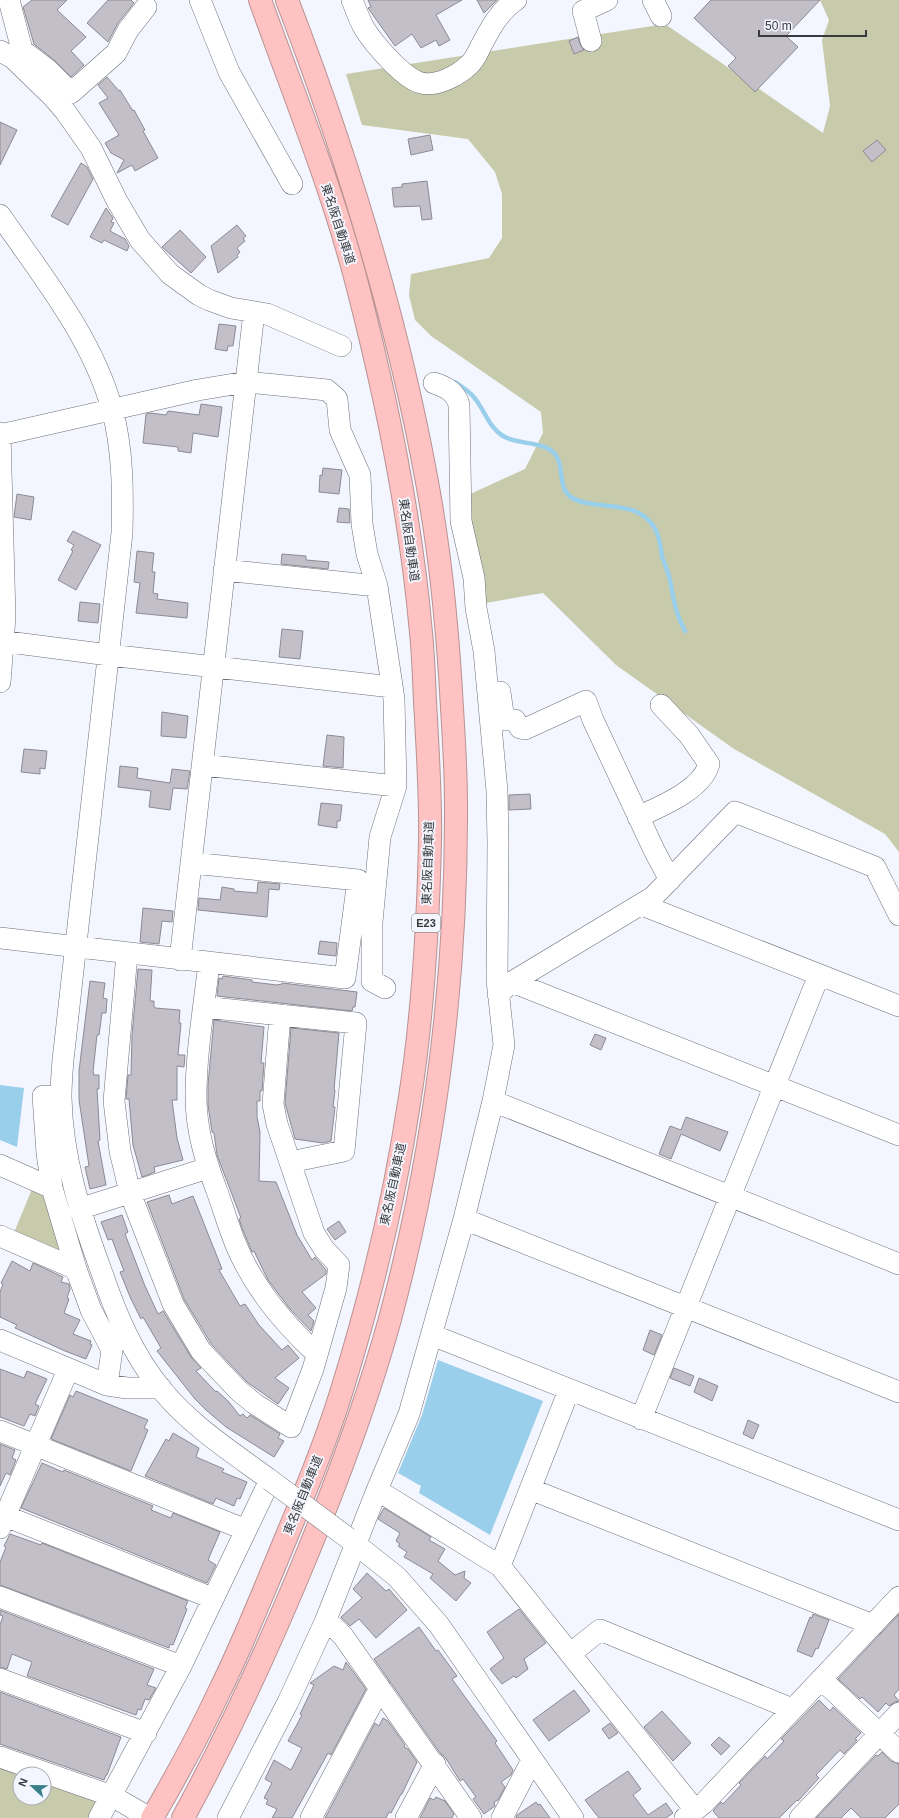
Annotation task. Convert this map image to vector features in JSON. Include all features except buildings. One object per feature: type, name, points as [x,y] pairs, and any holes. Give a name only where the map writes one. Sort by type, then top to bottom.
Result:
[{"type":"highway","name":"東名阪自動車道","points":[[151,1818],[179,1771],[219,1694],[316,1464],[340,1396],[360,1326],[388,1216],[402,1140],[416,1049],[424,956],[430,839],[428,746],[421,632],[408,531],[396,459],[357,284],[332,202],[260,0]]},
{"type":"highway","name":"東名阪自動車道","points":[[183,1818],[208,1771],[271,1640],[341,1470],[366,1397],[390,1320],[413,1222],[433,1114],[450,990],[456,801],[448,639],[428,484],[401,358],[380,274],[320,86],[287,0]]},
{"type":"street","points":[[9,0],[22,50],[47,69],[71,93],[116,53],[128,30],[146,7]]},
{"type":"street","points":[[200,0],[229,72],[292,184]]},
{"type":"street","points":[[352,0],[365,29],[379,46],[410,78],[426,84],[441,82],[471,64],[494,22],[508,6],[516,0]]},
{"type":"street","points":[[591,41],[583,11],[607,0]]},
{"type":"street","points":[[0,51],[13,58],[53,97],[65,111],[91,148],[117,201],[140,240],[170,274],[199,295],[231,308],[268,314],[341,346]]},
{"type":"street","points":[[0,215],[74,324],[96,368],[112,409],[119,446],[123,510],[122,533],[75,947],[63,1060],[61,1097],[70,1171],[79,1209],[113,1304],[128,1339],[161,1388],[191,1420],[213,1439],[351,1540],[397,1577],[429,1613],[573,1818]]},
{"type":"street","points":[[180,960],[254,312]]},
{"type":"street","points":[[0,682],[2,641],[0,434],[198,390],[246,382],[327,390],[337,399],[340,430],[360,475],[362,524],[367,554],[377,586],[392,687],[396,786],[380,837],[372,922],[372,981],[385,988]]},
{"type":"street","points":[[434,383],[452,392],[457,397],[459,405],[461,521],[474,578],[476,608],[484,651],[497,791],[498,844],[496,980],[505,988],[775,1086],[899,1135]]},
{"type":"street","points":[[224,570],[377,586]]},
{"type":"street","points":[[2,641],[109,655],[392,687]]},
{"type":"street","points":[[484,651],[492,656],[496,663],[504,720],[515,720],[520,728],[525,729],[586,701],[593,720],[638,817],[670,880]]},
{"type":"street","points":[[638,817],[668,803],[699,782],[708,769],[709,764],[689,734],[660,705]]},
{"type":"street","points":[[203,765],[396,786]]},
{"type":"street","points":[[505,988],[653,897],[735,812],[875,867],[899,915]]},
{"type":"street","points":[[0,938],[127,954],[345,978],[358,880],[192,863]]},
{"type":"street","points":[[642,905],[899,1006]]},
{"type":"street","points":[[127,954],[114,1101],[120,1151],[130,1193],[166,1287],[183,1322],[201,1351],[239,1391],[255,1404],[291,1427],[313,1370],[336,1288],[339,1265],[324,1248],[314,1233],[276,1124],[273,1104],[280,1015]]},
{"type":"street","points":[[209,963],[196,1097],[201,1143],[208,1168],[236,1246],[256,1285],[269,1303],[302,1340],[317,1354]]},
{"type":"street","points":[[641,1420],[819,975]]},
{"type":"street","points":[[228,1818],[288,1702],[325,1622],[351,1540],[377,1490],[409,1414],[464,1219],[493,1101],[504,1045],[505,988]]},
{"type":"street","points":[[204,1007],[356,1023],[344,1151],[290,1162]]},
{"type":"street","points":[[61,1097],[43,1096],[47,1154],[52,1188],[76,1269],[96,1321],[112,1350],[106,1385]]},
{"type":"street","points":[[493,1101],[899,1264]]},
{"type":"street","points":[[0,1165],[52,1188]]},
{"type":"street","points":[[79,1209],[208,1168]]},
{"type":"street","points":[[464,1219],[899,1392]]},
{"type":"street","points":[[0,1236],[76,1269]]},
{"type":"street","points":[[432,1335],[641,1420],[899,1520]]},
{"type":"street","points":[[0,1340],[106,1385],[127,1388],[161,1388]]},
{"type":"street","points":[[68,1370],[2,1519],[212,1598]]},
{"type":"street","points":[[500,1566],[569,1390]]},
{"type":"street","points":[[0,1431],[246,1530]]},
{"type":"street","points":[[99,1818],[116,1799],[146,1733],[270,1480]]},
{"type":"street","points":[[530,1489],[873,1625]]},
{"type":"street","points":[[377,1490],[500,1566],[570,1654],[690,1814],[899,1598]]},
{"type":"street","points":[[0,1597],[180,1666]]},
{"type":"street","points":[[325,1622],[334,1627],[343,1636],[471,1818]]},
{"type":"street","points":[[570,1654],[600,1630],[792,1709]]},
{"type":"street","points":[[821,1679],[899,1752]]},
{"type":"street","points":[[0,1680],[146,1733]]},
{"type":"street","points":[[311,1818],[380,1688]]},
{"type":"street","points":[[800,1818],[899,1713]]},
{"type":"street","points":[[0,1757],[116,1799],[151,1818]]},
{"type":"street","points":[[502,1818],[532,1760]]},
{"type":"street","points":[[406,1818],[434,1764]]},
{"type":"green space","points":[[820,0],[899,0],[899,852],[885,834],[734,749],[616,665],[543,593],[474,605],[466,496],[525,469],[543,433],[541,412],[431,336],[415,320],[409,295],[411,274],[489,258],[502,238],[502,194],[495,172],[468,139],[362,125],[346,74],[665,24],[823,133],[830,106],[822,40],[829,20]]},
{"type":"green space","points":[[32,1189],[43,1194],[51,1204],[65,1253],[13,1235]]},
{"type":"green space","points":[[0,1763],[12,1770],[12,1806],[52,1806],[52,1782],[98,1798],[92,1818],[0,1818]]},
{"type":"water","points":[[0,1085],[24,1088],[17,1147],[0,1140]]},
{"type":"water","points":[[438,1360],[543,1401],[490,1535],[419,1493],[421,1486],[398,1473],[422,1415]]},
{"type":"waterway","points":[[455,382],[472,395],[480,405],[489,422],[503,436],[515,441],[537,445],[549,449],[554,453],[559,463],[564,488],[571,497],[591,504],[625,508],[646,518],[658,534],[676,611],[685,631]]}]
